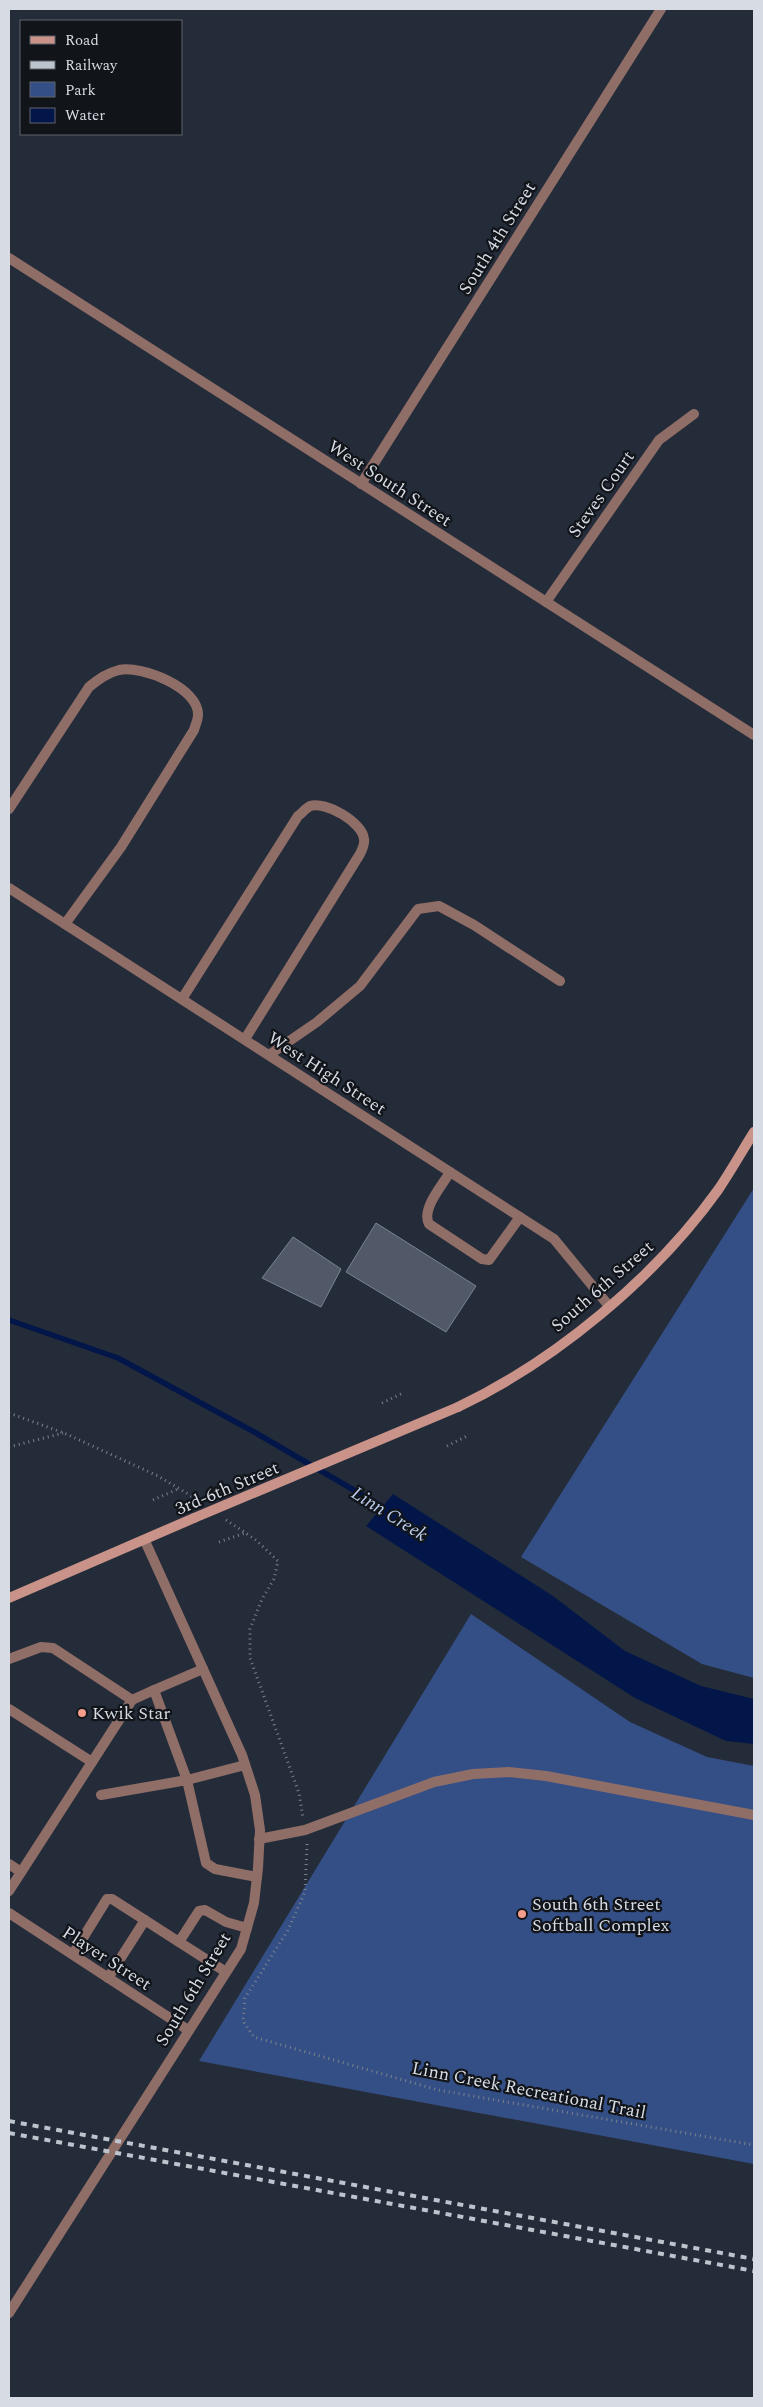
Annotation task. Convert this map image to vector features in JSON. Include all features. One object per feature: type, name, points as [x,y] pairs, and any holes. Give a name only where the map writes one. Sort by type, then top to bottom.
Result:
[{"type":"main road","name":"South 6th Street","points":[[458,1407],[482,1396],[552,1351],[609,1306],[662,1256],[699,1212],[717,1190],[754,1132]]},
{"type":"main road","name":"3rd-6th Street","points":[[9,1598],[458,1407]]},
{"type":"street","name":"South 4th Street","points":[[361,484],[661,9]]},
{"type":"street","name":"West South Street","points":[[9,258],[754,735]]},
{"type":"street","name":"Steves Court","points":[[546,602],[658,440],[694,414]]},
{"type":"street","points":[[9,809],[89,687],[102,676],[122,670],[154,674],[178,686],[193,699],[198,714],[194,730],[121,847],[65,924]]},
{"type":"street","points":[[182,999],[298,816],[310,806],[323,806],[348,818],[362,830],[365,840],[360,854],[245,1039]]},
{"type":"street","name":"West High Street","points":[[9,888],[554,1239],[609,1306]]},
{"type":"street","points":[[269,1055],[317,1022],[360,986],[418,910],[439,906],[560,981]]},
{"type":"street","points":[[450,1172],[427,1210],[426,1218],[429,1224],[482,1259],[489,1260],[494,1255],[520,1217]]},
{"type":"street","name":"South 6th Street","points":[[9,2313],[241,1949],[254,1903],[259,1839],[255,1795],[245,1765],[203,1668],[145,1541]]},
{"type":"street","points":[[9,1659],[41,1647],[53,1648],[132,1700]]},
{"type":"street","points":[[9,1891],[132,1700],[203,1668]]},
{"type":"street","points":[[154,1690],[187,1780],[206,1864],[215,1869],[257,1878]]},
{"type":"street","points":[[9,1709],[92,1762]]},
{"type":"street","points":[[101,1795],[187,1780],[245,1765]]},
{"type":"street","points":[[259,1839],[305,1830],[434,1782],[473,1774],[509,1772],[546,1776],[754,1815]]},
{"type":"street","points":[[9,1864],[21,1872]]},
{"type":"street","points":[[73,1954],[107,1899],[112,1899],[226,1972]]},
{"type":"street","points":[[179,1942],[199,1912],[205,1910],[226,1922],[247,1928]]},
{"type":"street","name":"Player Street","points":[[9,1913],[188,2030]]},
{"type":"street","points":[[108,1978],[144,1920]]},
{"type":"path","points":[[382,1403],[403,1393]]},
{"type":"path","points":[[9,1413],[64,1433],[158,1476],[201,1502]]},
{"type":"path","points":[[9,1447],[64,1433]]},
{"type":"path","points":[[447,1446],[467,1436]]},
{"type":"path","points":[[153,1500],[179,1488]]},
{"type":"path","name":"Linn Creek Recreational Trail","points":[[223,1518],[245,1533],[278,1561],[274,1579],[262,1599],[250,1629],[250,1658],[299,1792],[308,1849],[305,1892],[288,1930],[246,1998],[243,2021],[254,2037],[438,2090],[754,2145]]},
{"type":"path","points":[[219,1542],[245,1533]]},
{"type":"green space","points":[[754,1188],[754,1678],[702,1664],[521,1557]]},
{"type":"green space","name":"South 6th Street Softball Complex","points":[[471,1614],[630,1722],[707,1757],[754,1766],[754,2164],[199,2061]]},
{"type":"water","points":[[393,1494],[553,1596],[625,1651],[701,1686],[754,1699],[754,1744],[726,1741],[635,1698],[366,1526]]},
{"type":"building","points":[[376,1223],[476,1286],[446,1332],[346,1272]]},
{"type":"building","points":[[293,1237],[341,1269],[321,1307],[262,1278]]},
{"type":"waterway","name":"Linn Creek","points":[[9,1320],[118,1358],[256,1433],[388,1510]]},
{"type":"railway","points":[[9,2121],[754,2259]]},
{"type":"railway","points":[[9,2133],[754,2271]]},
{"type":"place","name":"Kwik Star","points":[[82,1713]]},
{"type":"place","name":"South 6th Street Softball Complex","points":[[522,1914]]}]
